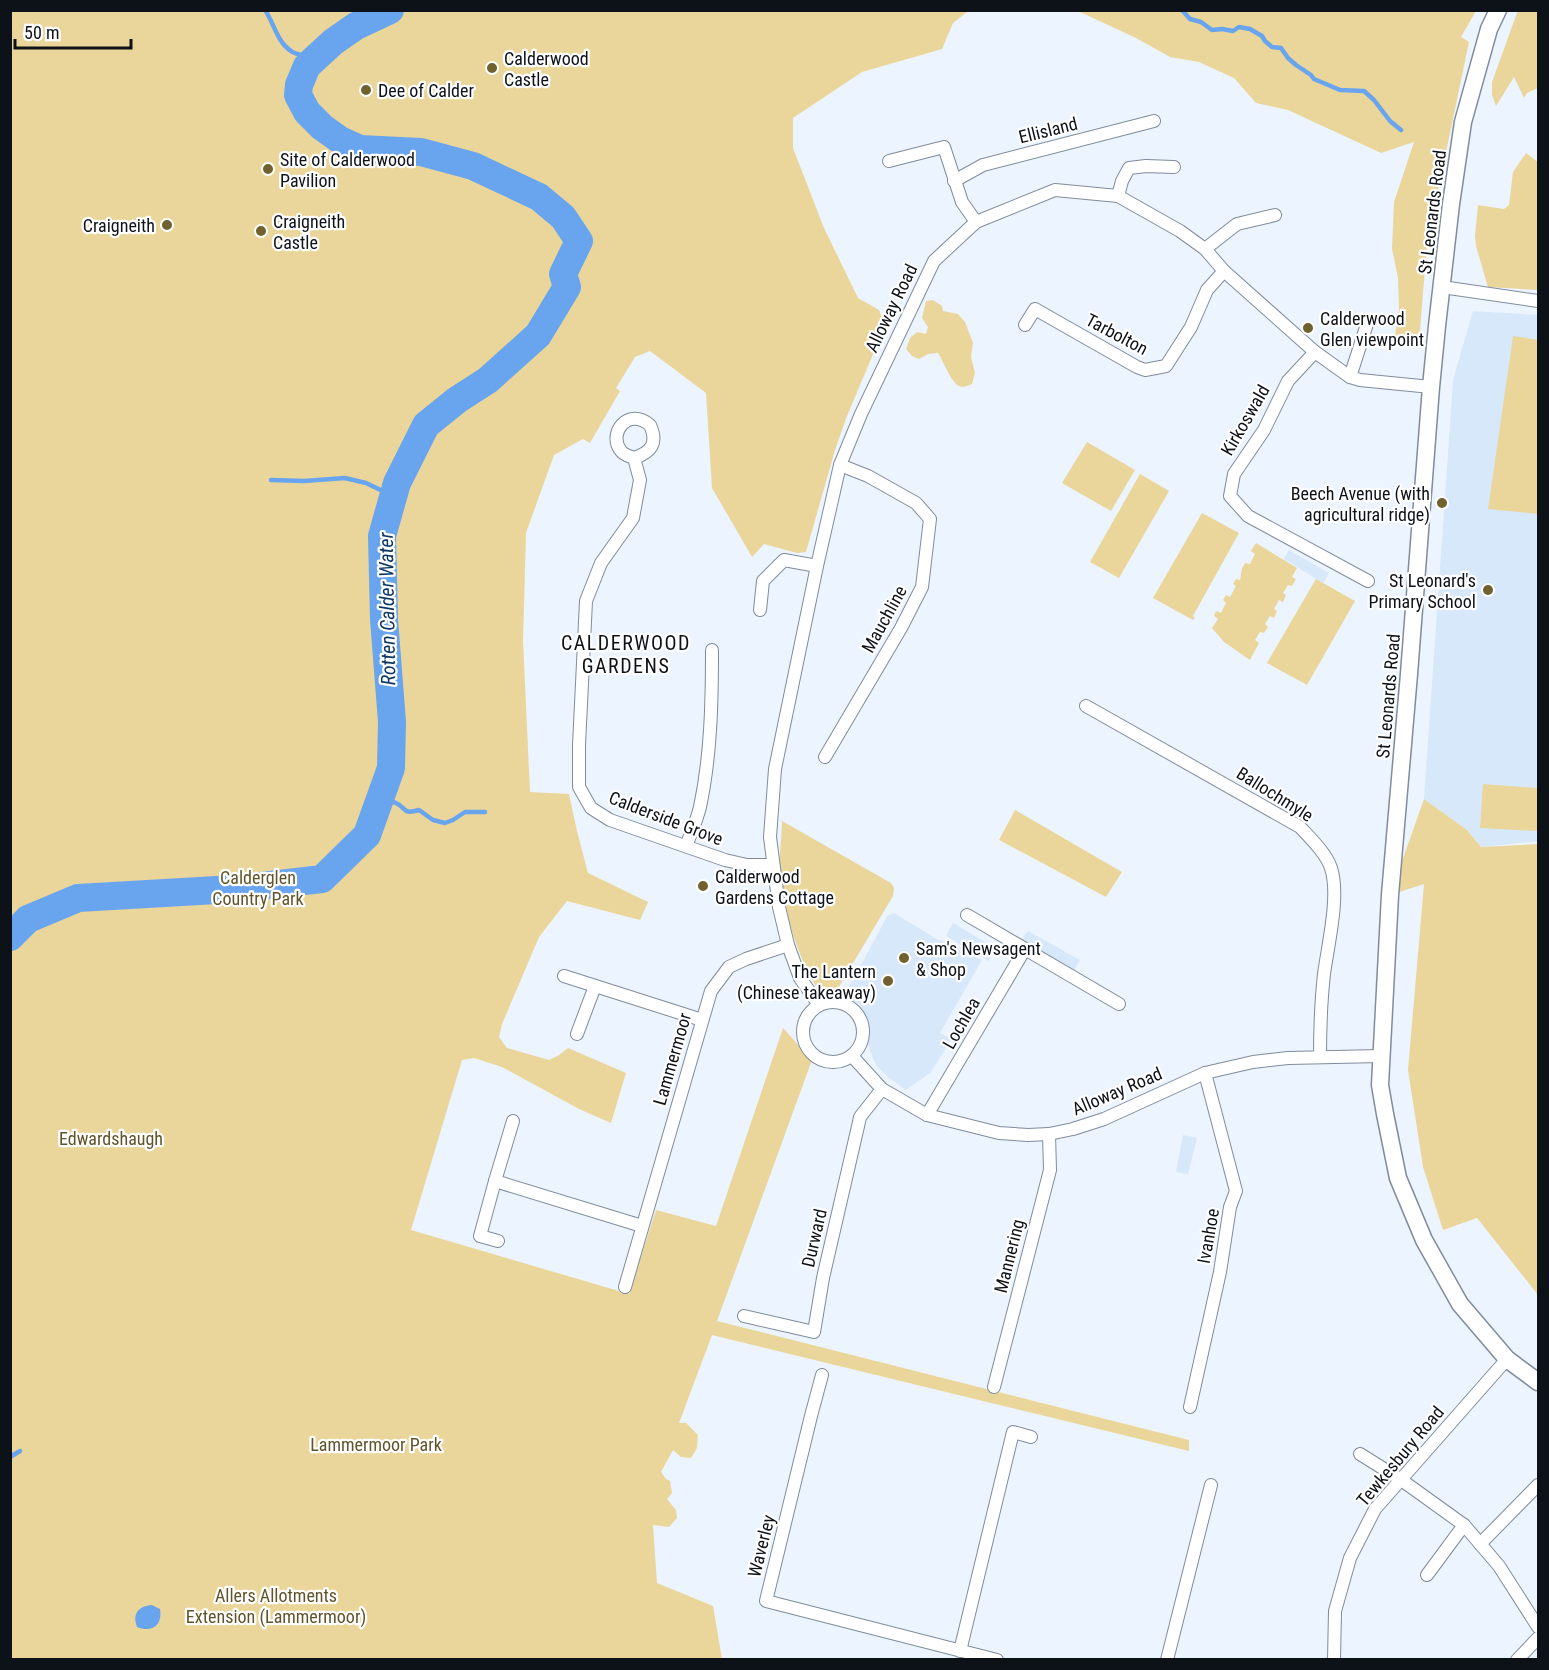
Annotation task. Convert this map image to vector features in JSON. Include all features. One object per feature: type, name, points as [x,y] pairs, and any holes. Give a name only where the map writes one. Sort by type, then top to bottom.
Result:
[{"type":"street","name":"St Leonards Road","points":[[1498,10],[1489,29],[1463,122],[1431,387],[1390,906],[1380,1085],[1398,1178],[1424,1240],[1460,1304],[1507,1359],[1539,1382]]},
{"type":"street","name":"Ellisland","points":[[954,181],[983,165],[1154,121]]},
{"type":"street","points":[[889,160],[944,147],[962,202],[976,222]]},
{"type":"street","points":[[1118,196],[1129,168],[1174,167]]},
{"type":"street","name":"Alloway Road","points":[[819,1005],[800,978],[788,945],[779,907],[770,837],[775,769],[840,465],[866,404],[934,261],[976,222],[1055,190],[1118,196],[1180,231],[1205,249],[1224,272],[1315,352],[1350,377],[1431,387]]},
{"type":"street","points":[[1205,249],[1237,224],[1275,215]]},
{"type":"street","name":"Tarbolton","points":[[1025,325],[1035,309],[1137,367],[1145,370],[1166,366],[1191,327],[1207,290],[1224,272]]},
{"type":"street","points":[[1442,287],[1539,301]]},
{"type":"street","points":[[1350,377],[1367,324]]},
{"type":"street","name":"Kirkoswald","points":[[1315,352],[1288,381],[1264,430],[1234,474],[1230,496],[1248,516],[1368,581]]},
{"type":"street","name":"Calderside Grove","points":[[634,458],[640,480],[633,518],[601,563],[586,601],[579,787],[591,808],[610,820],[724,860],[772,865]]},
{"type":"street","name":"Mauchline","points":[[825,757],[901,628],[922,587],[930,519],[916,503],[868,476],[840,465]]},
{"type":"street","points":[[760,610],[763,581],[784,560],[817,566]]},
{"type":"street","points":[[686,846],[700,809],[706,774],[712,702],[712,650]]},
{"type":"street","name":"Ballochmyle","points":[[1086,706],[1300,827],[1322,853],[1331,867],[1334,885],[1332,923],[1320,1019],[1320,1057]]},
{"type":"street","points":[[967,915],[1119,1004]]},
{"type":"street","name":"Lammermoor","points":[[625,1287],[711,991],[729,967],[788,945]]},
{"type":"street","name":"Lochlea","points":[[927,1115],[1025,949]]},
{"type":"street","points":[[564,976],[702,1020]]},
{"type":"street","points":[[577,1034],[595,986]]},
{"type":"street","points":[[828,1002],[847,1005],[861,1019],[862,1039],[852,1056],[836,1062],[827,1061],[812,1054],[806,1046],[803,1028],[811,1011],[819,1005],[828,1002]]},
{"type":"street","name":"Alloway Road","points":[[852,1056],[882,1089],[927,1115],[999,1133],[1028,1135],[1073,1129],[1104,1119],[1205,1072],[1253,1062],[1288,1058],[1381,1056]]},
{"type":"street","name":"Ivanhoe","points":[[1190,1407],[1220,1272],[1230,1207],[1236,1191],[1205,1072]]},
{"type":"street","name":"Durward","points":[[744,1316],[814,1332],[823,1278],[859,1122],[882,1089]]},
{"type":"street","points":[[498,1241],[480,1236],[513,1121]]},
{"type":"street","name":"Mannering","points":[[994,1387],[1050,1170],[1049,1134]]},
{"type":"street","points":[[495,1181],[642,1226]]},
{"type":"street","name":"Tewkesbury Road","points":[[1334,1659],[1335,1611],[1350,1558],[1375,1509],[1507,1359]]},
{"type":"street","name":"Waverley","points":[[822,1375],[766,1601],[997,1659]]},
{"type":"street","points":[[960,1650],[1013,1432],[1031,1437]]},
{"type":"street","points":[[1360,1454],[1400,1479],[1464,1525],[1499,1566],[1539,1626]]},
{"type":"street","points":[[1167,1659],[1212,1485]]},
{"type":"street","points":[[1480,1544],[1539,1485]]},
{"type":"street","points":[[1427,1575],[1464,1525]]},
{"type":"street","points":[[1517,1659],[1539,1638]]},
{"type":"shaded area","name":"St Leonard's Primary School","points":[[1473,311],[1538,315],[1538,841],[1481,847],[1467,830],[1424,799],[1453,380]]},
{"type":"shaded area","points":[[1289,550],[1329,573],[1323,583],[1284,559]]},
{"type":"shaded area","points":[[894,913],[935,938],[982,960],[940,1033],[952,1039],[930,1073],[906,1090],[876,1065],[869,1048],[861,1006],[845,994],[888,915]]},
{"type":"shaded area","points":[[953,923],[995,948],[989,961],[946,936]]},
{"type":"shaded area","points":[[1028,931],[1080,960],[1073,972],[1021,941]]},
{"type":"shaded area","points":[[1183,1135],[1197,1138],[1188,1174],[1176,1172]]},
{"type":"green space","points":[[1518,10],[1538,11],[1538,88],[1527,93],[1524,98],[1514,77],[1496,106],[1492,95],[1492,82]]},
{"type":"green space","points":[[10,11],[987,11],[967,12],[953,23],[942,49],[862,72],[793,118],[793,148],[824,228],[858,298],[879,310],[885,326],[835,450],[806,552],[797,553],[764,544],[752,557],[712,488],[706,393],[650,351],[635,357],[616,388],[620,391],[590,443],[583,439],[554,455],[526,533],[523,640],[530,792],[569,794],[588,873],[648,902],[640,920],[567,901],[539,937],[502,1024],[499,1037],[507,1048],[549,1060],[568,1048],[626,1073],[611,1123],[579,1109],[502,1067],[474,1058],[462,1060],[411,1230],[629,1294],[656,1210],[716,1226],[783,1028],[812,1060],[717,1321],[1189,1440],[1189,1451],[712,1335],[679,1423],[686,1423],[698,1435],[697,1448],[691,1458],[681,1457],[673,1450],[661,1472],[670,1481],[672,1493],[667,1499],[676,1510],[677,1518],[669,1527],[653,1525],[657,1583],[713,1606],[722,1659],[11,1659]]},
{"type":"green space","points":[[1078,11],[1476,11],[1461,37],[1469,42],[1427,243],[1419,343],[1394,342],[1399,310],[1398,278],[1392,249],[1394,202],[1414,142],[1381,153],[1288,110],[1256,103],[1234,78],[1199,62],[1170,57]]},
{"type":"green space","points":[[1526,153],[1538,162],[1538,290],[1488,287],[1476,246],[1478,205],[1504,209],[1509,205],[1513,172]]},
{"type":"green space","points":[[933,300],[942,306],[943,311],[958,314],[965,322],[973,343],[971,357],[975,373],[972,384],[958,386],[948,373],[938,353],[928,354],[919,359],[912,356],[906,349],[910,338],[917,332],[926,334],[928,327],[922,318],[926,301]]},
{"type":"green space","points":[[1513,336],[1538,340],[1538,514],[1488,509]]},
{"type":"green space","points":[[1087,442],[1135,470],[1111,511],[1062,483]]},
{"type":"green space","points":[[1140,474],[1169,491],[1119,578],[1090,562]]},
{"type":"green space","points":[[1202,513],[1239,533],[1193,616],[1195,618],[1193,620],[1153,598]]},
{"type":"green space","points":[[1256,543],[1297,568],[1292,577],[1296,579],[1292,586],[1288,585],[1283,593],[1286,595],[1283,602],[1279,600],[1274,609],[1277,611],[1274,618],[1270,616],[1265,624],[1268,627],[1264,633],[1260,632],[1255,640],[1259,643],[1250,660],[1224,642],[1212,628],[1218,619],[1214,616],[1216,611],[1221,613],[1226,603],[1223,600],[1226,595],[1230,597],[1236,586],[1233,584],[1236,579],[1240,580],[1245,563],[1250,564],[1255,554],[1251,551]]},
{"type":"green space","points":[[1316,579],[1355,601],[1307,685],[1267,663]]},
{"type":"green space","points":[[1483,784],[1538,788],[1538,831],[1480,828]]},
{"type":"green space","points":[[1424,799],[1467,830],[1481,847],[1538,844],[1538,1295],[1477,1218],[1443,1230],[1423,1167],[1408,1070],[1424,884],[1390,895]]},
{"type":"green space","points":[[1015,810],[1122,872],[1106,897],[999,840]]},
{"type":"green space","points":[[782,821],[891,883],[894,888],[893,896],[834,995],[821,994],[812,979],[798,949],[788,917],[780,867]]},
{"type":"water","points":[[152,1605],[160,1609],[158,1624],[147,1629],[137,1627],[135,1618],[137,1612],[143,1607]]},
{"type":"waterway","points":[[265,10],[286,47],[296,54],[314,58]]},
{"type":"waterway","points":[[354,10],[362,21]]},
{"type":"waterway","name":"Rotten Calder Water","points":[[10,937],[28,919],[78,898],[234,889],[322,879],[367,835],[391,768],[392,722],[384,619],[382,536],[397,483],[426,425],[457,400],[488,380],[538,335],[567,287],[563,274],[579,241],[563,217],[539,197],[473,166],[421,152],[360,149],[340,140],[307,112],[298,95],[299,85],[307,66],[333,42],[356,26],[390,10]]},
{"type":"waterway","points":[[1182,10],[1190,19],[1201,22],[1212,30],[1233,31],[1239,27],[1250,29],[1262,36],[1272,47],[1281,48],[1288,58],[1314,79],[1340,90],[1364,91],[1401,130]]},
{"type":"waterway","points":[[271,480],[304,481],[345,478],[366,483],[393,496]]},
{"type":"waterway","points":[[379,800],[396,803],[407,811],[419,810],[433,820],[445,823],[465,812],[485,812]]},
{"type":"waterway","points":[[10,1457],[20,1451]]},
{"type":"place","name":"Calderwood Castle","points":[[492,68]]},
{"type":"place","name":"Dee of Calder","points":[[366,90]]},
{"type":"place","name":"Site of Calderwood Pavilion","points":[[268,169]]},
{"type":"place","name":"Craigneith","points":[[167,225]]},
{"type":"place","name":"Craigneith Castle","points":[[261,231]]},
{"type":"place","name":"Calderwood Glen viewpoint","points":[[1308,328]]},
{"type":"place","name":"Beech Avenue (with agricultural ridge)","points":[[1442,503]]},
{"type":"place","name":"St Leonard's Primary School","points":[[1488,590]]},
{"type":"place","name":"Calderwood Gardens Cottage","points":[[703,886]]},
{"type":"place","name":"Sam's Newsagent & Shop","points":[[904,958]]},
{"type":"place","name":"The Lantern (Chinese takeaway)","points":[[888,981]]},
{"type":"district","name":"CALDERWOOD GARDENS","points":[[626,654]]},
{"type":"park label","name":"Calderglen Country Park","points":[[258,887]]},
{"type":"park label","name":"Edwardshaugh","points":[[111,1138]]},
{"type":"park label","name":"Lammermoor Park","points":[[376,1444]]},
{"type":"park label","name":"Allers Allotments Extension (Lammermoor)","points":[[276,1605]]}]
